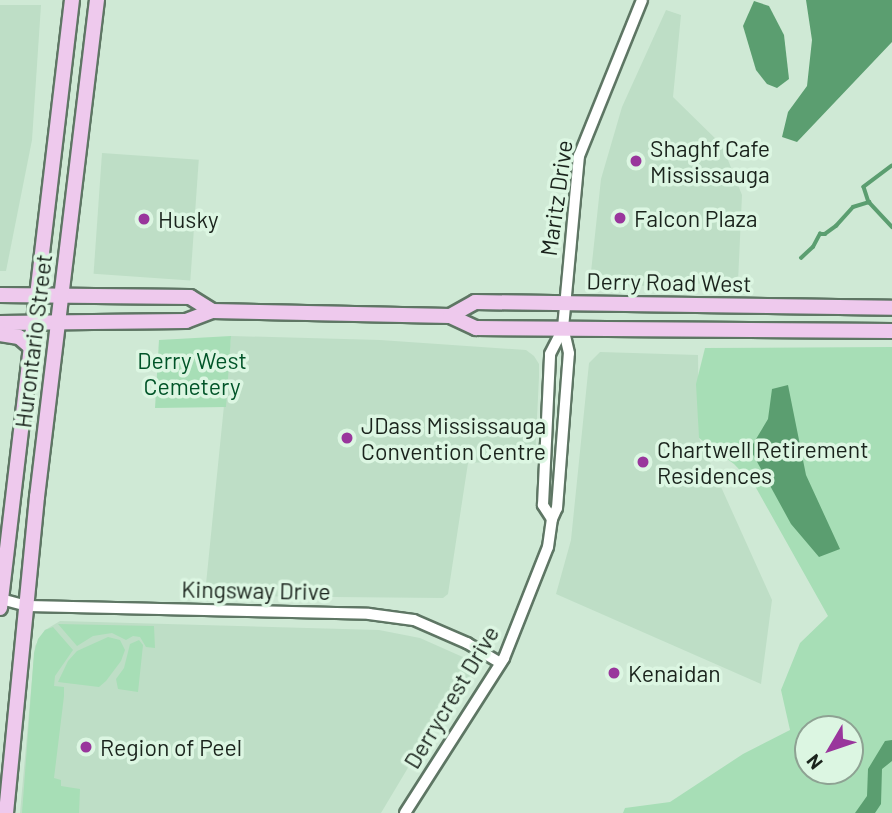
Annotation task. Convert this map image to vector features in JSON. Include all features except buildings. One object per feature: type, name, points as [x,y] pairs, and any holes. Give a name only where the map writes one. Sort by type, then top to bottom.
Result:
[{"type":"main road","name":"Hurontario Street","points":[[0,608],[33,349],[72,0]]},
{"type":"main road","name":"Hurontario Street","points":[[6,813],[61,294],[97,0]]},
{"type":"main road","name":"Derry Road West","points":[[0,295],[190,297],[212,312]]},
{"type":"main road","name":"Derry Road West","points":[[450,316],[475,302],[892,308]]},
{"type":"main road","name":"Derry Road West","points":[[0,323],[186,321],[212,312],[450,316],[476,328],[892,331]]},
{"type":"main road","points":[[0,334],[19,337],[33,349]]},
{"type":"street","name":"Maritz Drive","points":[[563,328],[579,156],[642,0]]},
{"type":"street","name":"Derrycrest Drive","points":[[552,519],[543,505],[550,354],[563,328]]},
{"type":"street","name":"Derrycrest Drive","points":[[405,813],[500,663],[527,604],[548,547],[552,519],[557,508],[569,353],[563,328]]},
{"type":"street","name":"Kingsway Drive","points":[[1,600],[28,606],[369,614],[414,620],[467,643],[500,663]]},
{"type":"shaded area","points":[[806,0],[892,0],[892,42],[797,142],[782,137],[788,112],[807,86],[812,40]]},
{"type":"shaded area","points":[[754,1],[769,6],[784,35],[789,79],[777,88],[767,84],[756,70],[743,26]]},
{"type":"shaded area","points":[[0,5],[41,5],[32,140],[6,271],[0,271]]},
{"type":"shaded area","points":[[666,10],[681,15],[673,97],[722,145],[742,195],[738,282],[612,287],[591,272],[601,179],[622,107]]},
{"type":"shaded area","points":[[102,153],[199,160],[190,280],[94,274]]},
{"type":"shaded area","points":[[231,336],[380,340],[526,350],[534,356],[539,364],[535,460],[468,463],[448,594],[443,598],[205,594]]},
{"type":"shaded area","points":[[600,352],[698,355],[699,438],[772,600],[761,684],[556,594],[571,540],[589,363]]},
{"type":"shaded area","points":[[788,385],[806,475],[840,549],[819,557],[791,524],[750,449],[768,419],[772,389]]},
{"type":"shaded area","points":[[60,621],[379,630],[420,638],[474,662],[476,668],[415,756],[381,813],[20,813],[35,646],[45,630]]},
{"type":"shaded area","points":[[892,740],[892,761],[882,769],[881,804],[875,813],[855,813],[867,796],[868,769],[885,741]]},
{"type":"green space","name":"Derry West Cemetery","points":[[231,336],[226,407],[155,408],[159,340]]},
{"type":"green space","points":[[892,347],[892,813],[623,813],[625,808],[670,802],[743,754],[790,730],[781,690],[800,643],[828,616],[755,486],[734,464],[699,438],[696,384],[705,348]]},
{"type":"green space","points":[[58,624],[154,626],[155,648],[146,647],[140,637],[133,636],[126,640],[112,633],[93,636],[77,646]]},
{"type":"green space","points":[[53,627],[73,650],[55,676],[54,686],[64,687],[64,696],[54,778],[61,780],[61,786],[80,789],[79,813],[22,813],[34,653],[38,639],[45,630]]},
{"type":"green space","points":[[108,637],[120,640],[125,650],[121,661],[106,681],[99,687],[58,682],[68,661],[77,651]]},
{"type":"green space","points":[[139,640],[143,645],[138,692],[118,689],[116,679],[124,668],[130,644]]},
{"type":"waterway","points":[[892,166],[864,187],[869,202],[892,227]]},
{"type":"waterway","points":[[801,258],[813,247],[820,234],[825,234],[836,226],[853,207],[869,202]]},
{"type":"place","name":"Shaghf Cafe Mississauga","points":[[636,161]]},
{"type":"place","name":"Falcon Plaza","points":[[620,218]]},
{"type":"place","name":"Husky","points":[[144,219]]},
{"type":"place","name":"JDass Mississauga Convention Centre","points":[[347,438]]},
{"type":"place","name":"Chartwell Retirement Residences","points":[[643,462]]},
{"type":"place","name":"Kenaidan","points":[[614,673]]},
{"type":"place","name":"Region of Peel","points":[[86,747]]}]
